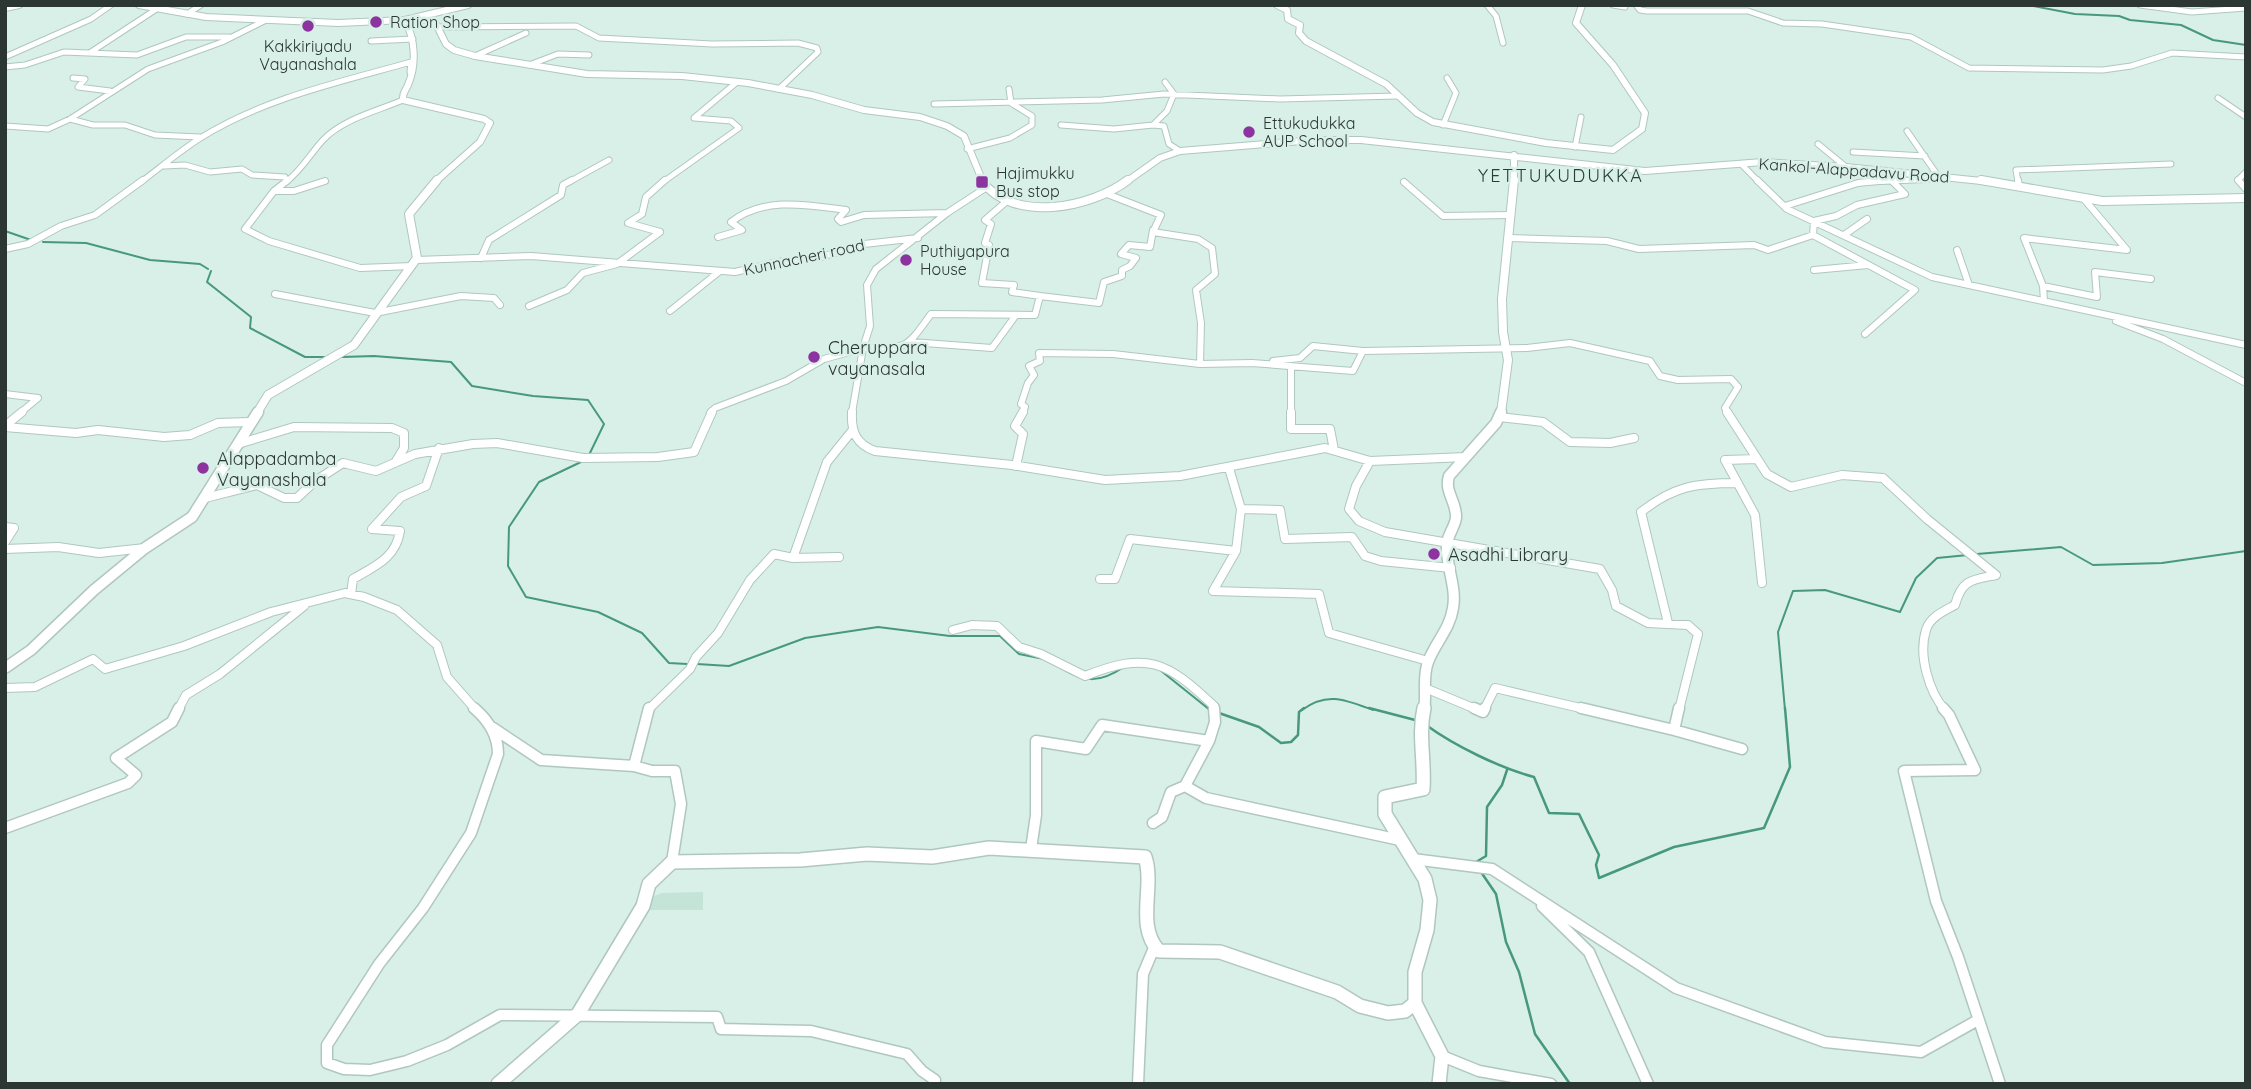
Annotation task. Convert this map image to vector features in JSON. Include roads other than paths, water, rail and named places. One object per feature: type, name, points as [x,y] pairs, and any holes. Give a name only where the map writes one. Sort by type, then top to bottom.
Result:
[{"type":"street","points":[[5,8],[19,5]]},
{"type":"street","points":[[5,57],[91,19],[111,5]]},
{"type":"street","points":[[139,5],[187,13],[338,23],[405,20],[468,5]]},
{"type":"street","points":[[187,13],[201,5]]},
{"type":"street","points":[[424,5],[430,15]]},
{"type":"street","points":[[1277,5],[1287,10],[1289,19],[1300,25],[1299,33],[1306,41],[1355,70],[1386,84],[1417,113],[1443,125],[1597,150],[1617,148],[1642,130],[1644,113],[1614,65],[1576,23],[1582,5]]},
{"type":"street","points":[[1487,5],[1496,16],[1503,43]]},
{"type":"street","points":[[1613,5],[1625,7]]},
{"type":"street","points":[[1636,5],[1638,9],[1647,10],[1748,11],[1783,23],[1822,24],[1914,38],[1969,68],[2103,69],[2131,66],[2178,53],[2246,57]]},
{"type":"street","points":[[2140,5],[2192,12],[2246,8]]},
{"type":"street","points":[[90,53],[158,8]]},
{"type":"street","points":[[418,18],[439,27],[576,26],[599,38],[712,44],[798,43],[817,48],[818,52],[779,89]]},
{"type":"street","points":[[5,126],[48,129],[69,119],[148,69],[232,37],[265,20]]},
{"type":"street","points":[[403,100],[402,95],[413,69],[413,39],[405,20]]},
{"type":"street","points":[[439,27],[446,44],[454,50],[475,56],[603,75],[682,76],[737,82],[779,89],[864,110],[909,115],[937,122],[964,135],[976,173],[987,187],[1007,201],[1063,205],[1107,194],[1161,215],[1154,227],[1150,247],[1129,245],[1122,254],[1136,258],[1130,267],[1122,270],[1122,276],[1104,282],[1100,303],[1012,292],[1014,285],[982,283],[989,245],[985,243],[991,224],[985,220],[1007,201]]},
{"type":"street","points":[[475,56],[526,33]]},
{"type":"street","points":[[5,67],[24,65],[64,52],[137,55],[187,37],[232,37]]},
{"type":"street","points":[[371,41],[413,39]]},
{"type":"street","points":[[529,65],[550,55],[572,51],[589,55]]},
{"type":"street","points":[[5,249],[28,244],[61,226],[95,215],[202,137],[246,114],[291,96],[411,62]]},
{"type":"street","points":[[73,78],[85,79],[79,87],[110,91]]},
{"type":"street","points":[[1443,125],[1457,93],[1447,78]]},
{"type":"street","points":[[528,306],[567,290],[583,274],[617,264],[660,232],[628,223],[642,214],[646,197],[672,174],[739,128],[731,121],[694,118],[737,82]]},
{"type":"street","points":[[1165,82],[1174,94]]},
{"type":"street","points":[[1009,89],[1011,103]]},
{"type":"street","points":[[934,104],[1011,103],[1174,94],[1280,99],[1397,96]]},
{"type":"street","points":[[1153,124],[1167,111],[1174,94]]},
{"type":"street","points":[[2218,98],[2246,117]]},
{"type":"street","points":[[5,668],[31,650],[94,590],[145,548],[192,517],[268,395],[354,345],[414,263],[409,214],[427,189],[480,142],[490,123],[484,119],[403,100],[342,125],[324,139],[300,171],[282,182],[274,191]]},
{"type":"street","points":[[967,149],[1010,138],[1032,125],[1032,116],[1011,103]]},
{"type":"street","points":[[1576,147],[1581,117]]},
{"type":"street","points":[[69,119],[93,125],[125,125],[155,135],[202,137]]},
{"type":"street","points":[[1061,125],[1114,129],[1153,124],[1164,126],[1169,145],[1180,151]]},
{"type":"street","points":[[1785,206],[1858,183],[1890,179],[1943,178],[1907,131]]},
{"type":"street","name":"Kankol-Alappadavu Road","points":[[1107,194],[1160,158],[1180,151],[1210,146],[1335,139],[1402,143],[1646,171],[1794,163],[1940,176],[2019,186],[2084,199],[2134,202],[2246,198]]},
{"type":"street","points":[[1545,158],[1546,143]]},
{"type":"street","points":[[1818,144],[1846,167]]},
{"type":"street","points":[[1853,152],[1925,156]]},
{"type":"street","points":[[1439,1084],[1442,1056],[1415,1003],[1415,972],[1430,901],[1425,879],[1385,814],[1385,797],[1391,794],[1412,794],[1423,789],[1425,766],[1420,728],[1426,699],[1428,661],[1445,633],[1453,609],[1454,587],[1447,543],[1456,517],[1446,485],[1449,476],[1480,443],[1499,417],[1508,360],[1502,299],[1514,155]]},
{"type":"street","points":[[481,258],[489,240],[561,195],[563,185],[609,160]]},
{"type":"street","points":[[1741,164],[1785,206],[1932,277],[2246,345]]},
{"type":"street","points":[[2019,186],[2016,170],[2171,164]]},
{"type":"street","points":[[164,166],[185,165],[210,172],[242,169],[252,175],[285,177]]},
{"type":"street","points":[[2246,172],[2238,180],[2246,189]]},
{"type":"street","points":[[1814,221],[1836,216],[1857,205],[1905,194],[1890,179]]},
{"type":"street","points":[[274,191],[295,191],[325,181]]},
{"type":"street","points":[[1404,182],[1443,216],[1511,215]]},
{"type":"street","points":[[793,558],[827,462],[852,431],[854,386],[870,326],[867,292],[869,279],[888,258],[918,238],[947,213],[987,187]]},
{"type":"street","name":"Kunnacheri road","points":[[274,191],[245,229],[270,241],[360,268],[531,256],[735,272],[778,262],[807,260],[864,244],[918,238]]},
{"type":"street","points":[[2044,301],[2043,286],[2024,238],[2127,250],[2084,199]]},
{"type":"street","points":[[718,237],[742,230],[731,222],[751,209],[781,203],[846,210],[838,219],[841,222],[864,215],[947,213]]},
{"type":"street","points":[[1844,235],[1867,219]]},
{"type":"street","points":[[1813,235],[1814,221]]},
{"type":"street","points":[[1154,227],[1153,232],[1157,234],[1198,239],[1212,248],[1214,274],[1196,290],[1201,323],[1200,364]]},
{"type":"street","points":[[1509,238],[1607,241],[1639,249],[1754,245],[1768,250],[1813,235],[1915,290],[1865,334]]},
{"type":"street","points":[[1957,250],[1969,285]]},
{"type":"street","points":[[1814,270],[1868,265]]},
{"type":"street","points":[[670,311],[720,271]]},
{"type":"street","points":[[2043,286],[2097,298],[2095,272],[2151,279]]},
{"type":"street","points":[[275,294],[376,313],[461,296],[494,298],[500,305]]},
{"type":"street","points":[[911,342],[931,314],[1035,315],[1040,296]]},
{"type":"street","points":[[2094,312],[2163,339],[2246,383]]},
{"type":"street","points":[[205,498],[257,485],[284,498],[297,498],[315,481],[343,463],[376,471],[396,461],[439,449],[497,443],[588,458],[658,457],[694,452],[708,416],[715,408],[786,381],[824,359],[863,348],[894,348],[911,342],[992,348],[1016,315]]},
{"type":"street","points":[[1016,466],[1023,434],[1015,426],[1024,407],[1021,404],[1028,383],[1034,375],[1029,366],[1040,361],[1039,353],[1113,354],[1200,364],[1252,363],[1300,358],[1313,346],[1363,351],[1505,346],[1527,348],[1570,343],[1650,361],[1660,376],[1678,380],[1731,379],[1738,387],[1725,408],[1766,474],[1791,487],[1842,475],[1883,478],[1927,519],[1996,575],[1971,580],[1959,589],[1955,605],[1939,613],[1926,629],[1923,650],[1935,699],[1949,715],[1975,770],[1904,771],[1936,901],[2000,1084]]},
{"type":"street","points":[[1252,363],[1353,371],[1363,351]]},
{"type":"street","points":[[1291,366],[1291,429],[1330,429],[1334,450]]},
{"type":"street","points":[[2220,370],[2246,377]]},
{"type":"street","points":[[5,394],[38,398],[5,426]]},
{"type":"street","points":[[1499,417],[1544,422],[1570,442],[1610,443],[1634,438]]},
{"type":"street","points":[[5,426],[76,433],[97,430],[164,437],[191,435],[218,424],[250,422]]},
{"type":"street","points":[[236,445],[295,427],[392,428],[404,433],[404,448],[396,461]]},
{"type":"street","points":[[852,431],[865,447],[875,451],[1016,466],[1105,480],[1180,476],[1325,448],[1370,461],[1466,457]]},
{"type":"street","points":[[351,594],[353,579],[394,554],[400,542],[400,531],[372,529],[401,497],[426,486],[439,449]]},
{"type":"street","points":[[1757,459],[1725,460],[1755,515],[1762,583]]},
{"type":"street","points":[[1370,461],[1356,486],[1349,509],[1359,521],[1385,532],[1600,569],[1612,590],[1616,606],[1648,622],[1688,625],[1698,634],[1688,662],[1687,684],[1674,730]]},
{"type":"street","points":[[1229,468],[1241,509],[1236,551],[1213,591],[1320,594],[1329,633],[1428,661]]},
{"type":"street","points":[[1668,623],[1642,512],[1661,496],[1690,483],[1737,483]]},
{"type":"street","points":[[1241,509],[1280,510],[1285,539],[1352,537],[1365,556],[1381,561],[1451,568]]},
{"type":"street","points":[[5,527],[14,528],[5,542]]},
{"type":"street","points":[[1100,579],[1115,579],[1130,539],[1236,551]]},
{"type":"street","points":[[5,549],[58,547],[99,553],[145,548]]},
{"type":"street","points":[[634,766],[649,708],[690,669],[696,657],[718,633],[750,580],[774,554],[793,558],[839,557]]},
{"type":"street","points":[[5,688],[35,687],[93,659],[105,669],[138,661],[222,633],[271,612],[320,599],[351,594],[397,610],[437,645],[447,677],[466,701],[488,720],[498,746],[498,754],[471,833],[423,908],[379,964],[327,1045],[327,1063],[344,1069],[370,1070],[407,1061],[447,1045],[500,1015],[717,1017],[721,1029],[811,1031],[907,1054],[922,1071],[935,1080],[934,1084]]},
{"type":"street","points":[[5,828],[128,783],[136,775],[116,758],[172,722],[186,695],[220,674],[305,605]]},
{"type":"street","points":[[953,630],[972,625],[997,626],[1018,647],[1041,654],[1085,676],[1130,660],[1156,663],[1178,674],[1214,712],[1209,741],[1185,786],[1171,791],[1166,799],[1162,817],[1153,823]]},
{"type":"street","points":[[1425,688],[1483,712],[1495,688],[1674,730],[1742,749]]},
{"type":"street","points":[[1031,849],[1035,815],[1036,741],[1086,749],[1102,725],[1209,741]]},
{"type":"street","points":[[490,726],[541,760],[675,771],[681,804],[672,862],[649,884],[643,906],[578,1014],[498,1084]]},
{"type":"street","points":[[1185,786],[1206,797],[1400,841]]},
{"type":"street","points":[[672,862],[800,860],[876,854],[932,857],[989,848],[1145,857],[1149,876],[1148,929],[1154,948],[1143,974],[1138,1084]]},
{"type":"street","points":[[1412,859],[1492,869],[1676,988],[1825,1042],[1921,1052],[1978,1020]]},
{"type":"street","points":[[1528,893],[1589,952],[1648,1084]]},
{"type":"street","points":[[1154,948],[1159,951],[1220,951],[1337,992],[1360,1006],[1388,1013],[1396,1014],[1415,1003]]},
{"type":"street","points":[[1442,1056],[1479,1071],[1551,1084]]},
{"type":"waterway","points":[[2028,5],[2075,14],[2119,16],[2130,20],[2181,25],[2213,40],[2246,45]]},
{"type":"waterway","points":[[5,231],[31,240]]},
{"type":"waterway","points":[[43,242],[86,243],[150,260],[200,264],[208,269]]},
{"type":"waterway","points":[[211,271],[207,282],[251,317],[250,328],[305,357],[324,357]]},
{"type":"waterway","points":[[342,357],[374,356],[451,362],[472,386],[533,396],[588,400],[604,424],[589,455]]},
{"type":"waterway","points":[[583,461],[539,482],[509,527],[508,566],[526,597],[598,612],[642,633],[669,663],[687,664]]},
{"type":"waterway","points":[[1977,554],[2061,547],[2093,565],[2162,563],[2246,551]]},
{"type":"waterway","points":[[1785,710],[1778,632],[1793,591],[1825,590],[1900,612],[1916,578],[1937,558],[1968,555]]},
{"type":"waterway","points":[[697,664],[729,666],[805,638],[878,627],[950,636],[1000,636],[1019,654],[1044,659]]},
{"type":"waterway","points":[[1061,668],[1092,679],[1107,676],[1124,667]]},
{"type":"waterway","points":[[1160,670],[1210,710],[1208,708]]},
{"type":"waterway","points":[[1302,710],[1328,699],[1337,699],[1373,710]]},
{"type":"waterway","points":[[1219,713],[1259,727],[1281,743],[1291,742],[1298,735],[1299,712],[1304,708]]},
{"type":"waterway","points":[[1369,708],[1415,720]]},
{"type":"waterway","points":[[1426,725],[1478,755],[1534,777],[1549,813],[1579,814],[1599,855],[1596,865],[1599,878],[1674,847],[1764,828],[1790,767],[1785,708]]},
{"type":"waterway","points":[[1476,862],[1486,856],[1487,807],[1502,785],[1507,770]]},
{"type":"waterway","points":[[1481,872],[1496,894],[1506,942],[1519,972],[1535,1034],[1570,1084]]},
{"type":"place","name":"Ration Shop","points":[[376,22]]},
{"type":"place","name":"Kakkiriyadu Vayanashala","points":[[308,26]]},
{"type":"place","name":"Ettukudukka AUP School","points":[[1249,132]]},
{"type":"place","name":"Hajimukku Bus stop","points":[[982,182]]},
{"type":"place","name":"Puthiyapura House","points":[[906,260]]},
{"type":"place","name":"Cheruppara vayanasala","points":[[814,357]]},
{"type":"place","name":"Alappadamba Vayanashala","points":[[203,468]]},
{"type":"place","name":"Asadhi Library","points":[[1434,554]]},
{"type":"district","name":"YETTUKUDUKKA","points":[[1561,175]]}]
